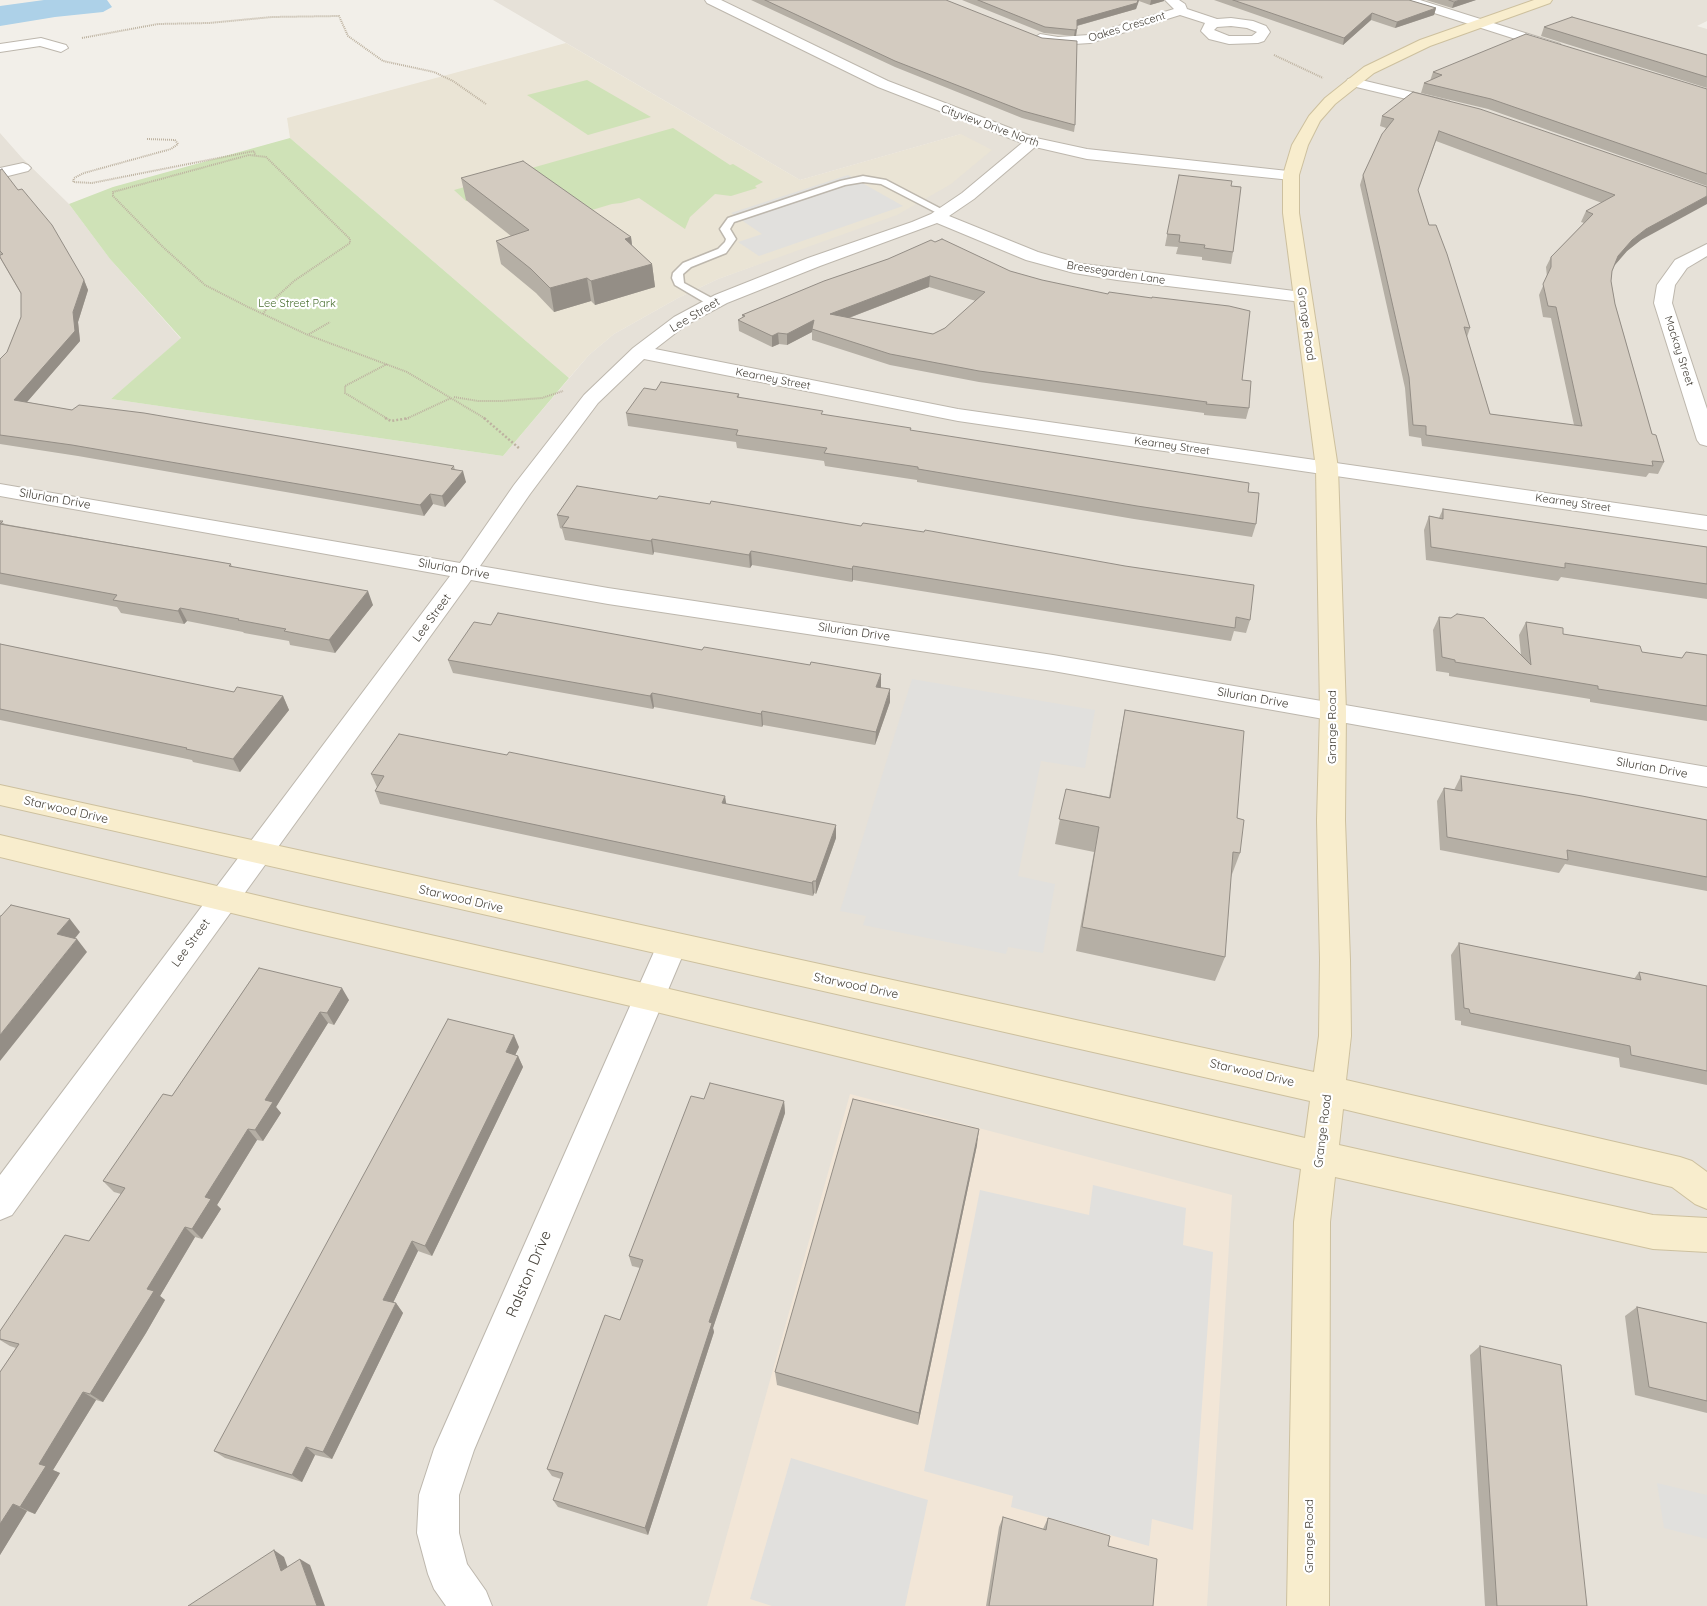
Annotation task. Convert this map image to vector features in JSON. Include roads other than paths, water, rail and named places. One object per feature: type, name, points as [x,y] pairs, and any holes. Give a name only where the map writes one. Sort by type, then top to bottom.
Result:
[{"type":"main road","name":"Grange Road","points":[[1308,1606],[1312,1222],[1335,1036],[1335,960],[1330,820],[1333,712],[1327,468],[1291,213],[1291,175],[1300,145],[1314,119],[1330,101],[1352,83],[1387,60],[1425,43],[1546,0]]},
{"type":"main road","name":"Starwood Drive","points":[[0,795],[1328,1090],[1680,1173],[1707,1192]]},
{"type":"main road","points":[[0,846],[648,997],[1048,1094],[1320,1157],[1652,1232],[1707,1235]]},
{"type":"street","name":"Cityview Drive North","points":[[711,0],[883,84],[1032,142],[1087,154],[1291,175]]},
{"type":"street","name":"Oakes Crescent","points":[[1026,33],[1042,39],[1074,42],[1090,39],[1180,11],[1181,7],[1171,0]]},
{"type":"street","points":[[1406,0],[1567,51]]},
{"type":"street","points":[[1180,11],[1215,23]]},
{"type":"street","points":[[0,48],[41,42],[55,46]]},
{"type":"street","points":[[1352,83],[1456,108]]},
{"type":"street","name":"Lee Street","points":[[0,1203],[465,572],[522,490],[591,399],[640,352],[680,321],[713,303],[814,262],[918,226],[940,215],[968,196],[1032,142]]},
{"type":"street","points":[[0,173],[23,168]]},
{"type":"street","name":"Breesegarden Lane","points":[[940,215],[1032,256],[1074,268],[1117,275],[1302,297]]},
{"type":"street","name":"Mackay Street","points":[[1707,249],[1681,264],[1666,285],[1663,303],[1707,440]]},
{"type":"street","name":"Kearney Street","points":[[640,352],[958,415],[1707,523]]},
{"type":"street","name":"Silurian Drive","points":[[0,490],[608,596],[1053,662],[1707,777]]},
{"type":"street","name":"Ralston Drive","points":[[471,1606],[449,1574],[438,1533],[439,1495],[454,1448],[672,945]]},
{"type":"lane","points":[[713,303],[680,285],[677,278],[678,273],[686,265],[722,251],[731,239],[725,229],[731,220],[844,182],[863,179],[883,182],[940,215]]},
{"type":"water","points":[[44,0],[107,0],[112,7],[103,12],[55,17],[0,26],[0,6]]},
{"type":"park label","name":"Lee Street Park","points":[[297,304]]}]
